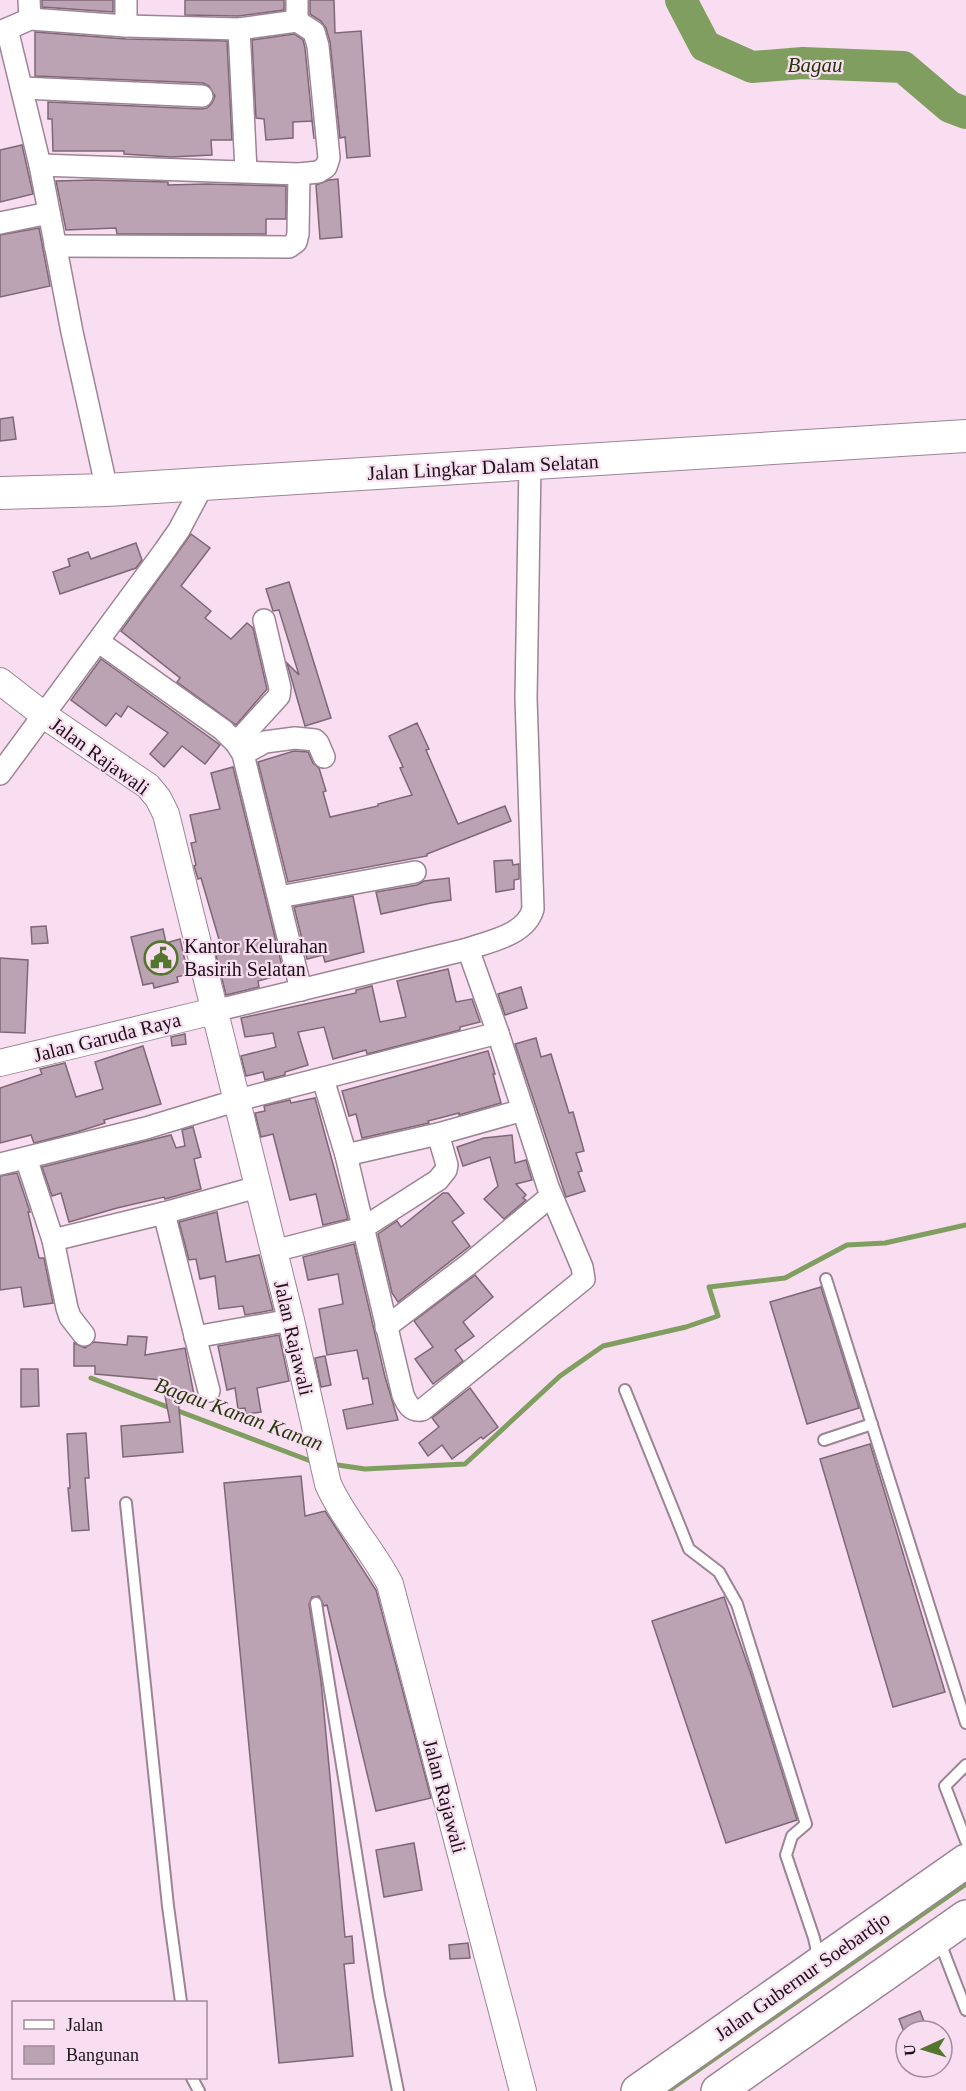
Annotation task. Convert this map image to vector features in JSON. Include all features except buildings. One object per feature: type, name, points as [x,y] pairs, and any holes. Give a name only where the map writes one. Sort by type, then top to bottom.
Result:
[{"type":"highway","name":"Jalan Gubernur Soebardjo","points":[[638,2091],[966,1861]]},
{"type":"highway","points":[[718,2091],[958,1927]]},
{"type":"main road","name":"Jalan Lingkar Dalam Selatan","points":[[0,493],[107,490],[966,436]]},
{"type":"street","points":[[126,0],[126,26]]},
{"type":"street","points":[[297,0],[297,21]]},
{"type":"street","points":[[40,165],[299,174],[318,172],[326,168],[329,158],[318,46],[314,32],[297,21],[239,29],[126,26],[29,9],[4,30],[22,88],[40,165],[107,490]]},
{"type":"street","points":[[239,29],[246,171]]},
{"type":"street","points":[[22,88],[202,96]]},
{"type":"street","points":[[55,246],[289,247],[296,242],[298,234],[299,174]]},
{"type":"street","points":[[0,223],[49,213]]},
{"type":"street","points":[[214,1011],[468,949],[506,936],[525,924],[531,916],[533,909],[526,698],[530,464]]},
{"type":"street","points":[[0,774],[45,716],[179,530],[204,483]]},
{"type":"street","points":[[239,749],[279,696],[280,688],[264,620]]},
{"type":"street","points":[[99,642],[223,730],[239,749],[279,897],[301,990]]},
{"type":"street","name":"Jalan Rajawali","points":[[0,681],[45,716],[148,786],[158,798],[166,814],[238,1100],[328,1484],[338,1505],[390,1584],[523,2091]]},
{"type":"street","points":[[239,749],[265,742],[295,738],[315,740],[324,757]]},
{"type":"street","points":[[279,897],[415,872]]},
{"type":"street","points":[[324,1079],[346,1155],[403,1395],[412,1409],[422,1410],[584,1279],[582,1267],[551,1196],[468,949]]},
{"type":"street","name":"Jalan Garuda Raya","points":[[0,1063],[214,1011]]},
{"type":"street","points":[[0,1164],[146,1128],[238,1100],[498,1033]]},
{"type":"street","points":[[346,1155],[438,1134],[523,1110]]},
{"type":"street","points":[[274,1251],[363,1228],[379,1220],[443,1175],[447,1160],[438,1134]]},
{"type":"street","points":[[26,1158],[53,1240],[67,1308],[70,1317],[84,1335]]},
{"type":"street","points":[[53,1240],[164,1213],[257,1186]]},
{"type":"street","points":[[386,1327],[469,1264],[551,1196]]},
{"type":"street","points":[[164,1213],[208,1391]]},
{"type":"street","points":[[195,1337],[291,1320]]},
{"type":"lane","points":[[826,1279],[966,1723]]},
{"type":"lane","points":[[625,1390],[689,1549],[719,1572],[737,1605],[806,1824],[792,1836],[786,1855],[820,1963]]},
{"type":"lane","points":[[824,1440],[872,1424]]},
{"type":"lane","points":[[126,1503],[168,1906],[181,2001]]},
{"type":"lane","points":[[316,1603],[379,1996],[398,2091]]},
{"type":"lane","points":[[966,1765],[945,1786],[966,1841]]},
{"type":"lane","points":[[958,1927],[966,2010]]},
{"type":"waterway","name":"Bagau","points":[[681,0],[705,46],[752,67],[803,63],[903,67],[950,107],[966,113]]},
{"type":"waterway","name":"Bagau Kanan Kanan","points":[[331,1464],[365,1469],[465,1464],[560,1376],[603,1346],[686,1327],[718,1316],[709,1287],[785,1278],[847,1245],[885,1243],[966,1225]]},
{"type":"waterway","name":"Bagau Kanan Kanan","points":[[91,1378],[316,1462]]},
{"type":"waterway","points":[[668,2091],[966,1884]]},
{"type":"place","name":"Kantor Kelurahan Basirih Selatan","points":[[161,958]]}]
